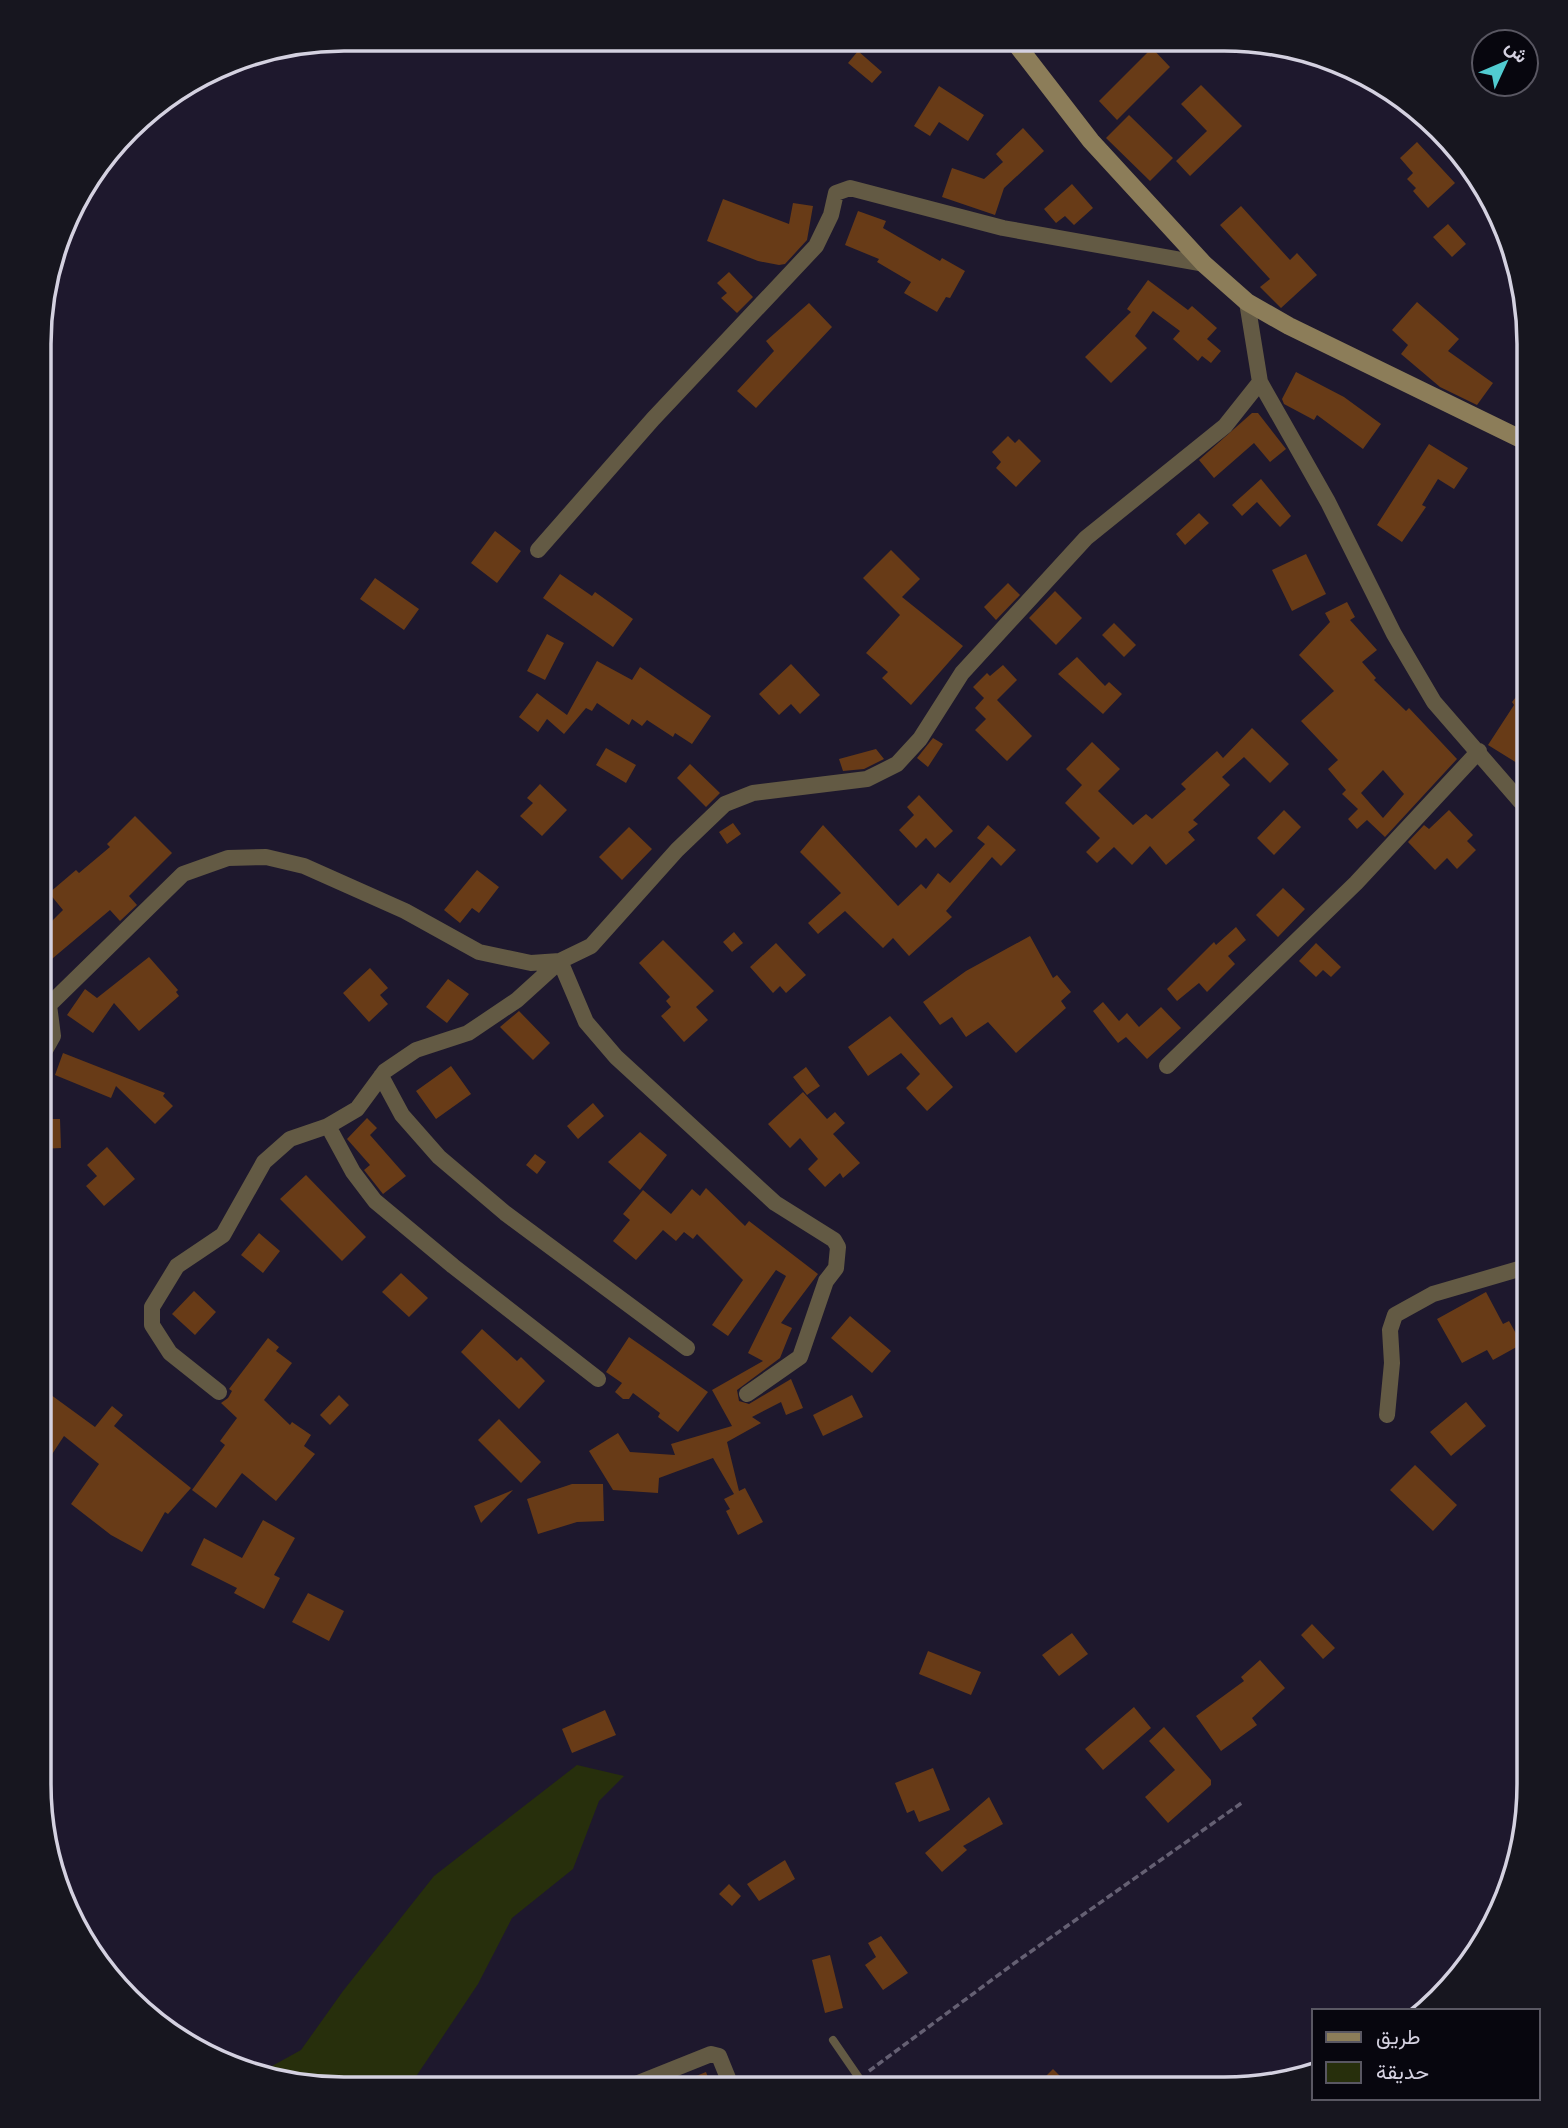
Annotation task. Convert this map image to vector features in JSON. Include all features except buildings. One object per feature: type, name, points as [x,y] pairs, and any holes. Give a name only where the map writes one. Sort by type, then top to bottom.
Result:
[{"type":"main road","points":[[1021,51],[1091,141],[1204,264],[1247,302],[1302,332],[1517,437]]},
{"type":"street","points":[[538,550],[653,419],[816,246],[831,215],[836,193],[850,188],[1003,228],[1204,264]]},
{"type":"street","points":[[1247,302],[1260,382],[1328,502],[1411,663],[1434,702],[1517,798]]},
{"type":"street","points":[[219,1392],[170,1353],[152,1325],[152,1307],[177,1266],[223,1235],[264,1162],[290,1139],[328,1126],[356,1109],[381,1076],[416,1050],[468,1032],[517,1000],[560,961],[591,946],[677,850],[725,804],[753,793],[867,779],[897,764],[920,740],[962,673],[1086,538],[1225,426],[1260,382]]},
{"type":"street","points":[[1167,1066],[1356,883],[1479,751]]},
{"type":"street","points":[[51,1003],[183,874],[228,858],[267,857],[304,866],[405,911],[479,952],[531,963],[560,961]]},
{"type":"street","points":[[560,961],[586,1021],[616,1057],[775,1203],[834,1240],[838,1247],[836,1268],[825,1281],[800,1357],[747,1395]]},
{"type":"street","points":[[51,1020],[51,1040]]},
{"type":"street","points":[[381,1076],[402,1115],[439,1157],[505,1213],[687,1348]]},
{"type":"street","points":[[328,1126],[353,1172],[375,1200],[453,1266],[598,1379]]},
{"type":"street","points":[[1387,1415],[1392,1375],[1390,1330],[1395,1315],[1433,1294],[1517,1270]]},
{"type":"street","points":[[654,2077],[711,2054],[719,2056],[728,2077]]},
{"type":"lane","points":[[833,2040],[858,2077]]},
{"type":"path","points":[[860,2077],[1016,1962],[1243,1802]]},
{"type":"green space","points":[[577,1765],[624,1776],[599,1801],[573,1869],[512,1918],[478,1984],[416,2077],[325,2077],[270,2067],[301,2050],[343,1991],[434,1876]]}]
